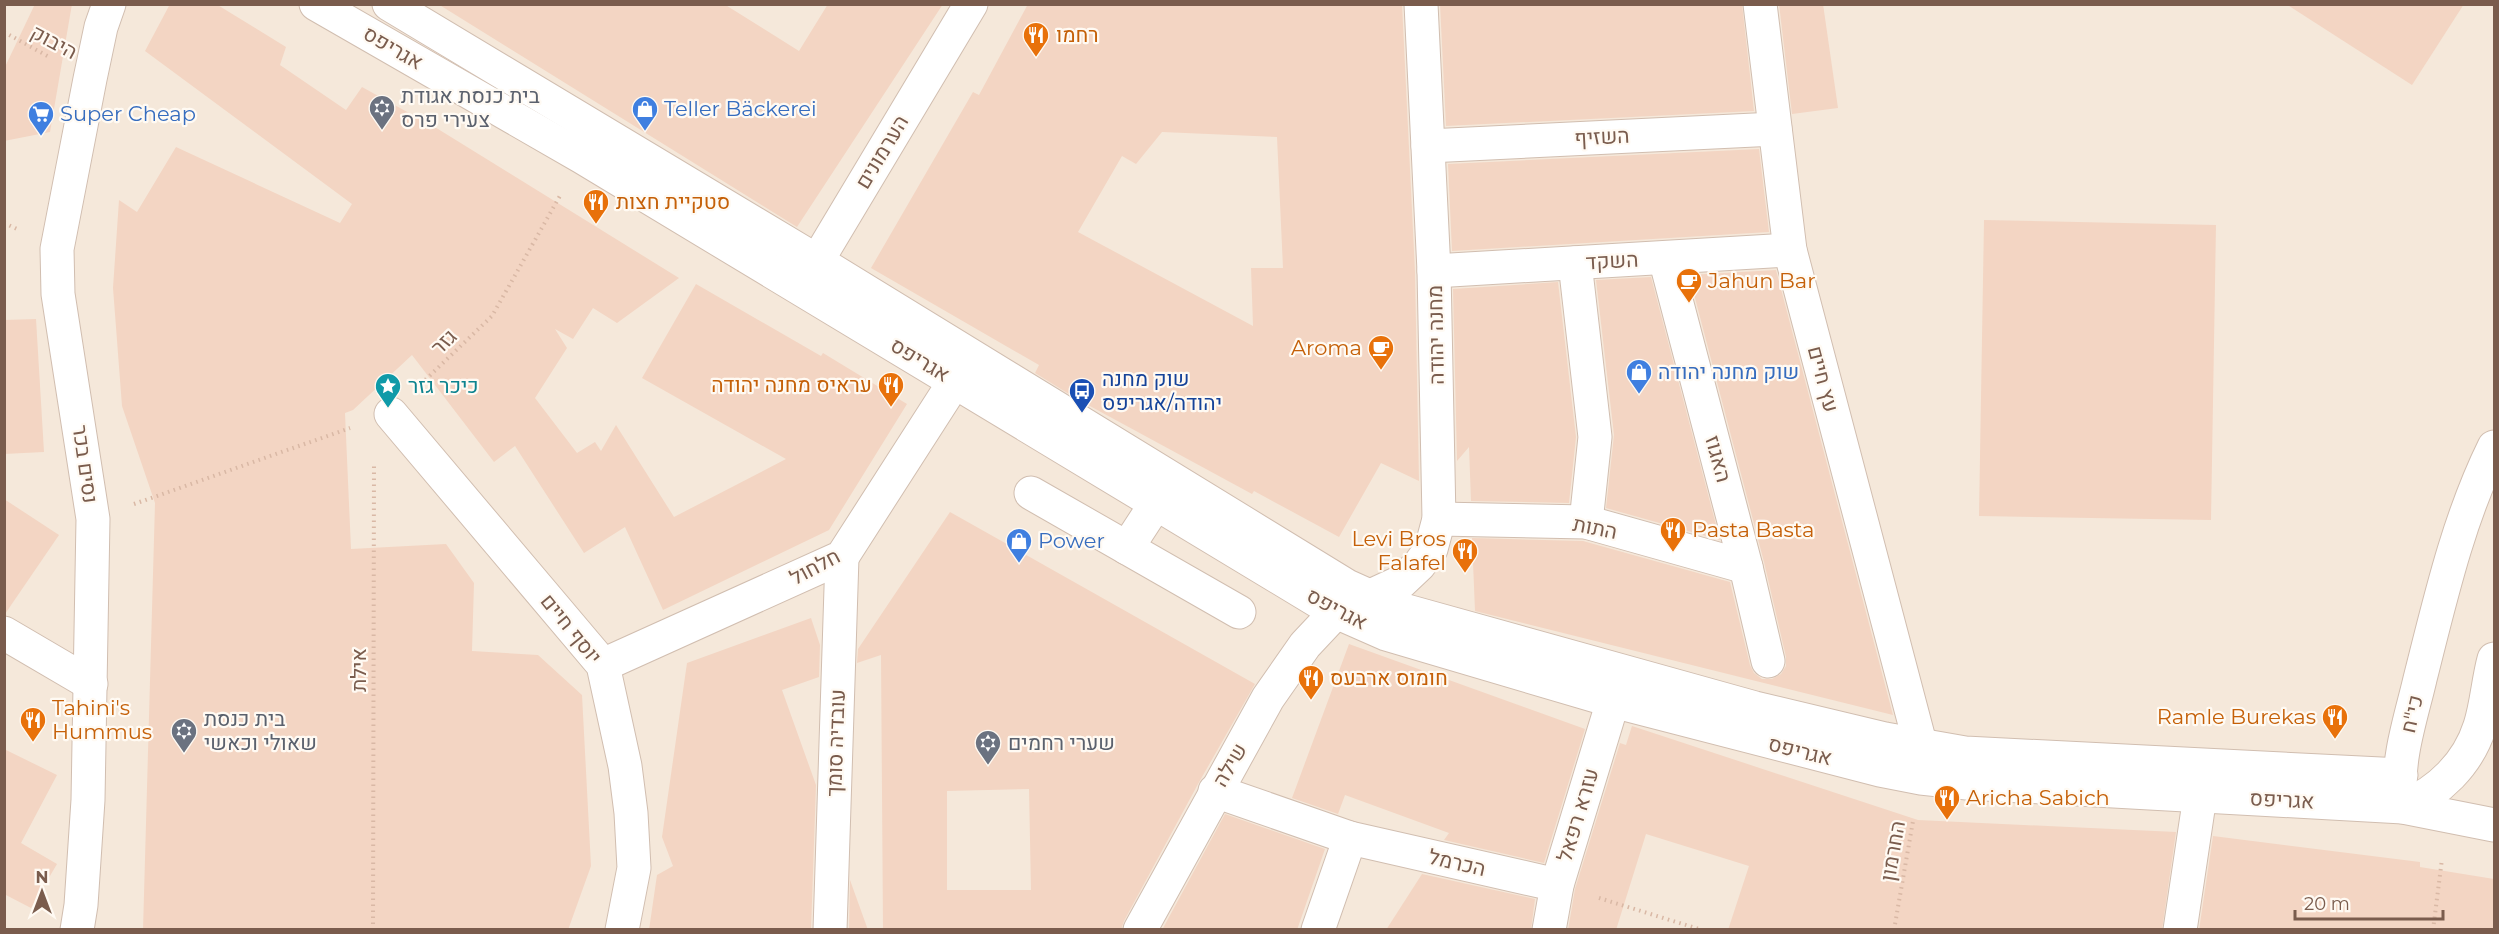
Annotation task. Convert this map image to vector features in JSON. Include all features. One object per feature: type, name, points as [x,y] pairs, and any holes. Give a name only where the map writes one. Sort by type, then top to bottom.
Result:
[{"type":"street","name":"נסים בכר","points":[[77,930],[81,905],[88,801],[93,519],[58,294],[57,249],[101,27],[109,4]]},
{"type":"street","name":"אגריפס","points":[[316,4],[582,157],[777,273],[1336,612],[1386,634],[1613,702],[1823,757],[1921,763],[1965,753],[2401,775]]},
{"type":"street","name":"אגריפס","points":[[388,4],[817,261],[1369,598],[1396,608],[1624,674],[1755,708],[1921,763],[1967,783],[2403,807],[2454,815],[2494,825]]},
{"type":"street","name":"הערמונים","points":[[817,261],[971,4]]},
{"type":"street","name":"מחנה יהודה","points":[[1336,612],[1401,582],[1419,565],[1431,549],[1439,519],[1434,271],[1421,4]]},
{"type":"street","name":"עץ חיים","points":[[1760,4],[1790,250],[1921,763]]},
{"type":"street","name":"השזיף","points":[[1428,146],[1775,129]]},
{"type":"street","name":"השקד","points":[[1434,271],[1790,250]]},
{"type":"street","name":"האגוז","points":[[1665,258],[1746,567],[1768,661]]},
{"type":"street","points":[[777,273],[801,273],[811,269],[817,261]]},
{"type":"street","points":[[1575,262],[1595,437],[1586,522]]},
{"type":"street","name":"חלחול","points":[[603,665],[842,557],[955,381],[960,371],[962,350]]},
{"type":"street","name":"יוסף חיים","points":[[391,414],[603,665],[625,766],[631,813],[634,868],[622,930]]},
{"type":"street","name":"כי\"ח","points":[[2403,807],[2400,792],[2406,737],[2446,579],[2474,491],[2494,447]]},
{"type":"street","points":[[1031,493],[1239,612]]},
{"type":"street","points":[[2446,579],[2494,500]]},
{"type":"street","points":[[1127,548],[1157,502]]},
{"type":"street","name":"התות","points":[[1439,519],[1586,522],[1746,567]]},
{"type":"street","name":"עובדיה סומך","points":[[830,930],[842,557]]},
{"type":"street","name":"שילה","points":[[1140,930],[1215,791],[1286,672],[1305,645],[1336,612]]},
{"type":"street","points":[[4,633],[91,684]]},
{"type":"street","points":[[2403,807],[2443,784],[2487,737],[2494,660]]},
{"type":"street","name":"עזרא רפאל","points":[[1549,930],[1557,885],[1613,702]]},
{"type":"street","name":"הכרמל","points":[[1215,791],[1350,838],[1557,885]]},
{"type":"street","points":[[2180,930],[2200,796]]},
{"type":"street","points":[[1318,930],[1350,838]]},
{"type":"path","name":"היבוק","points":[[4,32],[90,79]]},
{"type":"path","name":"גזר","points":[[150,498],[391,414],[492,316],[582,157]]},
{"type":"path","name":"אילת","points":[[373,930],[374,455],[391,414]]},
{"type":"path","name":"החרמון","points":[[1894,930],[1921,763]]},
{"type":"path","points":[[2433,930],[2440,865],[2454,815]]},
{"type":"path","points":[[1557,885],[1702,930]]},
{"type":"shaded area","points":[[5,5],[2494,5],[2494,929],[5,929]]},
{"type":"building","points":[[35,4],[72,4],[50,132],[4,141],[4,69]]},
{"type":"building","points":[[170,4],[216,4],[286,47],[280,65],[346,110],[362,87],[438,129],[679,278],[617,323],[593,308],[573,339],[555,329],[567,348],[535,398],[577,453],[595,442],[601,451],[616,425],[674,517],[786,459],[642,378],[696,284],[821,356],[823,353],[907,404],[829,530],[663,610],[625,527],[584,553],[515,446],[494,462],[412,355],[353,410],[345,413],[351,549],[446,544],[474,583],[472,651],[538,655],[582,695],[591,866],[568,930],[143,930],[155,503],[122,406],[113,288],[119,200],[137,212],[176,147],[340,223],[352,204],[145,51]]},
{"type":"building","points":[[438,4],[724,4],[799,51],[828,4],[943,4],[797,227]]},
{"type":"building","points":[[1028,4],[1402,4],[1415,272],[1419,481],[1381,463],[1339,537],[1254,491],[1252,494],[1077,399],[1035,373],[1039,365],[871,268],[973,92],[979,95]],"holes":[[[1162,132],[1277,137],[1283,268],[1251,268],[1253,326],[1078,232],[1122,156],[1136,164]]]},
{"type":"building","points":[[1440,4],[1742,4],[1754,111],[1446,126]]},
{"type":"building","points":[[1779,4],[1823,4],[1838,108],[1792,114]]},
{"type":"building","points":[[2286,4],[2464,4],[2412,85]]},
{"type":"building","points":[[1759,149],[1769,232],[1452,251],[1448,164]]},
{"type":"building","points":[[1984,220],[2216,225],[2211,520],[1979,516]]},
{"type":"building","points":[[1776,270],[1893,715],[1475,611],[1472,538],[1583,541],[1730,582],[1750,665],[1754,673],[1762,679],[1772,679],[1781,674],[1786,666],[1786,657],[1764,562],[1689,275]]},
{"type":"building","points":[[1651,277],[1720,540],[1606,508],[1614,435],[1596,280]]},
{"type":"building","points":[[1558,282],[1576,437],[1569,503],[1471,501],[1469,447],[1457,461],[1453,289]]},
{"type":"building","points":[[36,319],[44,452],[4,454],[4,320]]},
{"type":"building","points":[[4,499],[59,535],[5,614],[4,614]]},
{"type":"building","points":[[950,512],[1255,684],[1198,784],[1121,930],[883,930],[881,655],[857,663],[858,649]],"holes":[[[1029,789],[1031,890],[947,890],[947,791]]]},
{"type":"building","points":[[811,618],[820,645],[819,677],[782,690],[816,785],[811,930],[649,930],[657,875],[673,866],[662,837],[687,663]]},
{"type":"building","points":[[1349,644],[1585,729],[1544,863],[1444,840],[1449,833],[1345,795],[1338,814],[1292,798]]},
{"type":"building","points":[[1632,726],[1918,820],[2176,832],[2162,930],[1728,930],[1749,866],[1646,834],[1616,930],[1568,930],[1575,889],[1620,743],[1626,745]]},
{"type":"building","points":[[4,749],[57,775],[21,843],[57,864],[31,908],[4,894]]},
{"type":"building","points":[[1225,814],[1325,849],[1297,930],[1162,930]]},
{"type":"building","points":[[2213,836],[2420,862],[2420,867],[2494,879],[2494,930],[2199,930]]},
{"type":"building","points":[[1422,874],[1535,899],[1531,930],[1386,930]]},
{"type":"building","points":[[850,880],[868,930],[849,930]]},
{"type":"place","name":"רחמו","points":[[1036,58]]},
{"type":"place","name":"בית כנסת אגודת צעירי פרס","points":[[382,131]]},
{"type":"place","name":"Teller Bäckerei","points":[[645,132]]},
{"type":"place","name":"Super Cheap","points":[[41,137]]},
{"type":"place","name":"סטקיית חצות","points":[[596,225]]},
{"type":"place","name":"Jahun Bar","points":[[1689,304]]},
{"type":"place","name":"Aroma","points":[[1381,371]]},
{"type":"place","name":"שוק מחנה יהודה","points":[[1639,395]]},
{"type":"place","name":"עראיס מחנה יהודה","points":[[891,408]]},
{"type":"place","name":"כיכר גזר","points":[[388,409]]},
{"type":"place","name":"שוק מחנה יהודה/אגריפס","points":[[1082,414]]},
{"type":"place","name":"Pasta Basta","points":[[1673,553]]},
{"type":"place","name":"Power","points":[[1019,564]]},
{"type":"place","name":"Levi Bros Falafel","points":[[1465,574]]},
{"type":"place","name":"חומוס ארבעס","points":[[1311,701]]},
{"type":"place","name":"Ramle Burekas","points":[[2335,740]]},
{"type":"place","name":"Tahini's Hummus","points":[[33,743]]},
{"type":"place","name":"בית כנסת שאולי וכאשי","points":[[184,754]]},
{"type":"place","name":"שערי רחמים","points":[[988,766]]},
{"type":"place","name":"Aricha Sabich","points":[[1947,821]]}]
